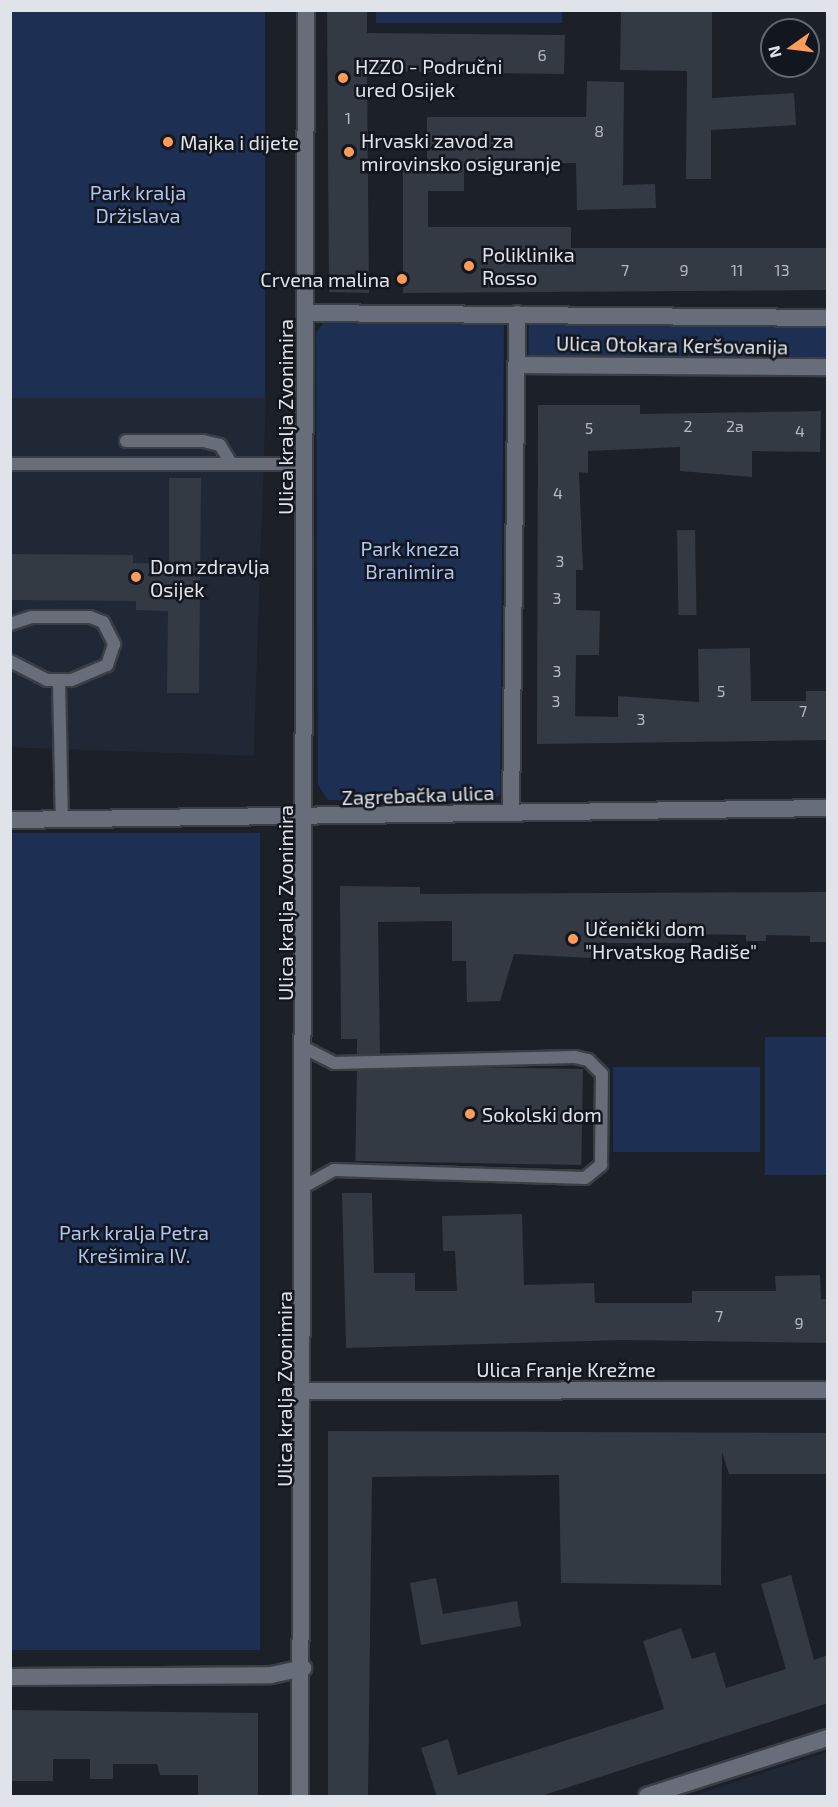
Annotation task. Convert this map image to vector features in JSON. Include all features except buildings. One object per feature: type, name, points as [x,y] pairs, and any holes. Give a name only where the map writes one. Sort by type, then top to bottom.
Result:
[{"type":"street","name":"Ulica kralja Zvonimira","points":[[300,1797],[305,1391],[306,10]]},
{"type":"street","name":"Ulica Otokara Keršovanija","points":[[307,313],[828,318]]},
{"type":"street","points":[[511,813],[517,314]]},
{"type":"street","name":"Ulica Otokara Keršovanija","points":[[517,364],[828,368]]},
{"type":"street","name":"Zagrebačka ulica","points":[[10,820],[306,818],[828,808]]},
{"type":"street","name":"Ulica Franje Krežme","points":[[305,1391],[828,1390]]},
{"type":"street","points":[[10,1677],[271,1674],[303,1668]]},
{"type":"street","points":[[647,1797],[828,1738]]},
{"type":"lane","points":[[126,441],[203,441],[220,445],[231,463]]},
{"type":"lane","points":[[10,464],[306,464]]},
{"type":"lane","points":[[10,624],[31,617],[103,621],[114,644],[107,665],[59,682],[10,661]]},
{"type":"lane","points":[[59,682],[62,820]]},
{"type":"lane","points":[[305,1186],[334,1170],[585,1179],[601,1165],[602,1074],[588,1059],[575,1057],[334,1063],[306,1049]]},
{"type":"shaded area","name":"Dom zdravlja Osijek","points":[[10,388],[266,397],[253,756],[10,747]]},
{"type":"shaded area","points":[[827,1752],[827,1796],[692,1796]]},
{"type":"green space","name":"Park kralja Držislava","points":[[10,11],[265,11],[265,398],[10,398]]},
{"type":"green space","points":[[376,11],[562,11],[562,23],[376,23]]},
{"type":"green space","points":[[529,319],[827,324],[826,360],[528,355]]},
{"type":"green space","name":"Park kneza Branimira","points":[[504,321],[500,795],[493,799],[328,800],[318,785],[316,333],[323,323]]},
{"type":"green space","name":"Park kralja Petra Krešimira IV.","points":[[11,833],[260,833],[260,1650],[11,1650]]},
{"type":"green space","points":[[765,1037],[827,1037],[827,1175],[765,1175]]},
{"type":"green space","points":[[613,1067],[760,1067],[760,1152],[613,1152]]},
{"type":"place","name":"HZZO - Područni ured Osijek","points":[[343,78]]},
{"type":"place","name":"Majka i dijete","points":[[168,142]]},
{"type":"place","name":"Hrvaski zavod za mirovinsko osiguranje","points":[[349,152]]},
{"type":"place","name":"Poliklinika Rosso","points":[[469,266]]},
{"type":"place","name":"Crvena malina","points":[[402,279]]},
{"type":"place","name":"Dom zdravlja Osijek","points":[[136,577]]},
{"type":"place","name":"Učenički dom \"Hrvatskog Radiše\"","points":[[573,939]]},
{"type":"place","name":"Sokolski dom","points":[[470,1114]]}]
